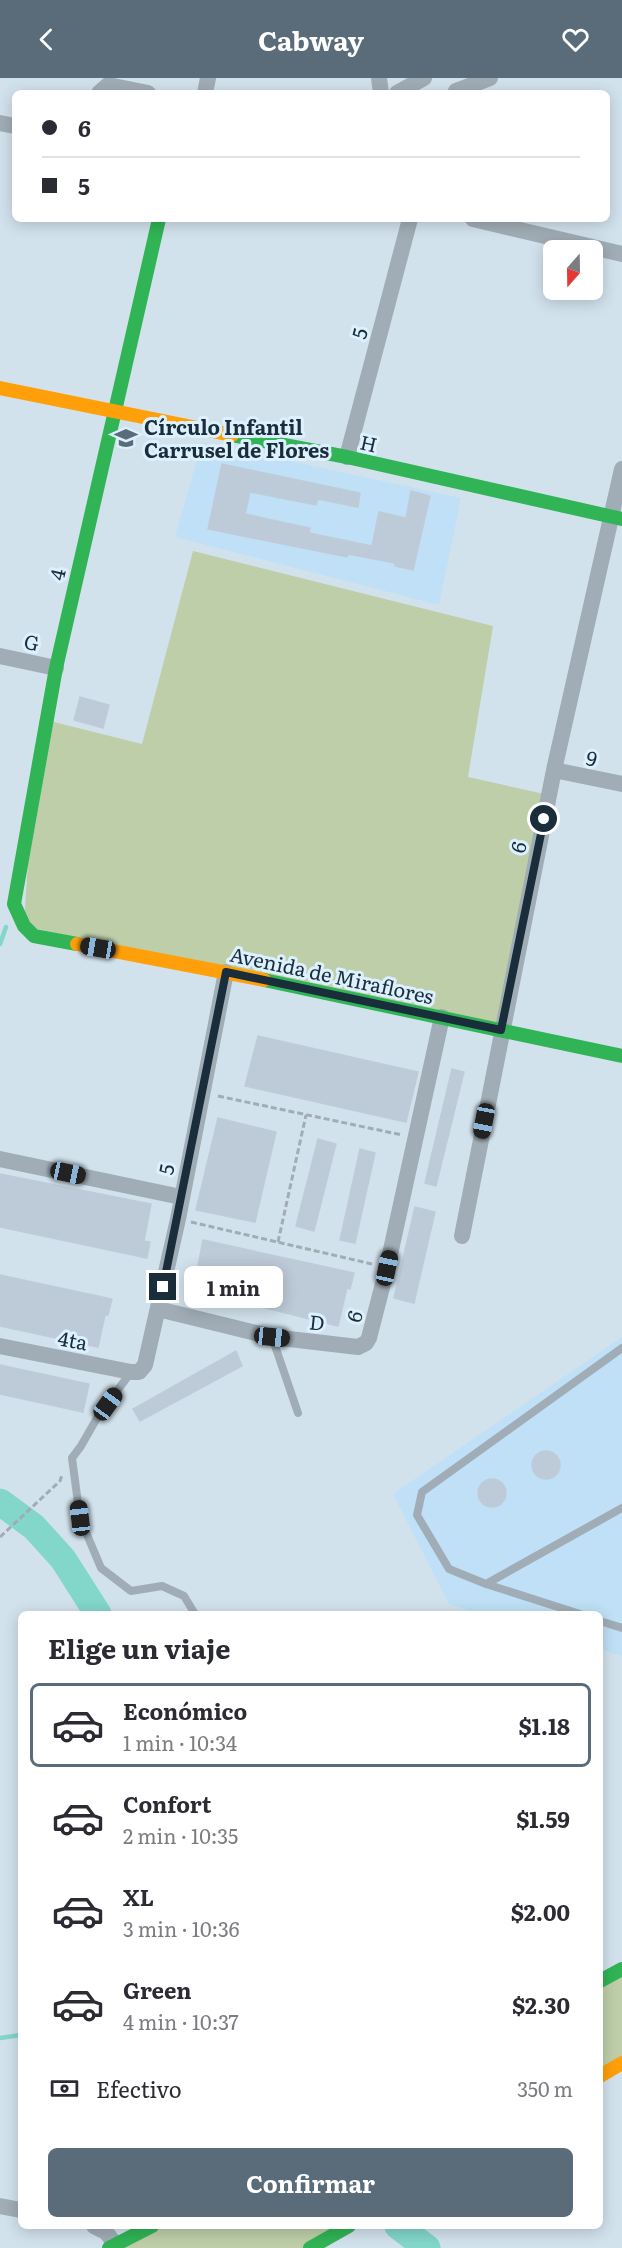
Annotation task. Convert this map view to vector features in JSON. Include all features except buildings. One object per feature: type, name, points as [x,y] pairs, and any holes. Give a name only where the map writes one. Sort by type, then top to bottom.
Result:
[{"type":"street","points":[[402,90],[424,78]]},
{"type":"street","points":[[453,87],[490,78]]},
{"type":"street","points":[[102,90],[108,85],[133,90]]},
{"type":"street","name":"4","points":[[34,936],[24,926],[15,904],[56,668],[158,222]]},
{"type":"street","name":"5","points":[[347,457],[409,222]]},
{"type":"street","points":[[486,222],[622,254]]},
{"type":"street","name":"H","points":[[0,388],[115,413],[347,457],[617,518]]},
{"type":"street","name":"6","points":[[462,1236],[554,770],[617,518],[622,469]]},
{"type":"street","name":"G","points":[[0,656],[56,668]]},
{"type":"street","name":"9","points":[[554,770],[622,784]]},
{"type":"street","name":"Avenida de Miraflores","points":[[34,936],[226,972],[622,1056]]},
{"type":"street","name":"5","points":[[135,1372],[145,1365],[158,1309],[178,1219],[226,972]]},
{"type":"street","name":"6","points":[[366,1343],[387,1268],[442,1017]]},
{"type":"street","points":[[0,1159],[181,1197]]},
{"type":"street","name":"D","points":[[158,1309],[272,1337],[358,1347],[366,1343]]},
{"type":"street","name":"4ta","points":[[0,1346],[135,1372]]},
{"type":"street","points":[[603,1979],[622,1969]]},
{"type":"street","points":[[603,2074],[622,2063]]},
{"type":"street","points":[[0,2206],[18,2209]]},
{"type":"street","points":[[100,2229],[106,2232],[112,2246],[146,2229]]},
{"type":"street","points":[[310,2248],[344,2229]]},
{"type":"lane","points":[[272,1337],[298,1413]]},
{"type":"lane","points":[[571,1611],[486,1584],[449,1569],[417,1515],[422,1492],[622,1348]]},
{"type":"lane","points":[[135,1372],[97,1418],[72,1458],[80,1518],[101,1568],[131,1591],[162,1586],[184,1596],[193,1611]]},
{"type":"lane","points":[[486,1584],[622,1508]]},
{"type":"lane","points":[[603,1622],[622,1628]]},
{"type":"path","points":[[201,1093],[416,1138]]},
{"type":"path","points":[[278,1242],[306,1115]]},
{"type":"path","points":[[178,1219],[387,1268]]},
{"type":"path","points":[[0,1537],[60,1481],[64,1468],[72,1458]]},
{"type":"shaded area","points":[[202,442],[461,498],[439,605],[175,537]]},
{"type":"shaded area","points":[[622,1337],[622,1656],[603,1650],[603,1611],[471,1611],[449,1604],[393,1494]]},
{"type":"green space","points":[[193,551],[493,626],[468,777],[549,795],[501,1030],[24,926],[32,795],[46,720],[142,744]]},
{"type":"green space","points":[[622,1969],[622,2063],[603,2074],[603,1979]]},
{"type":"green space","points":[[146,2229],[344,2229],[310,2248],[109,2248]]},
{"type":"waterway","points":[[0,944],[6,927]]},
{"type":"waterway","points":[[0,1502],[34,1527],[63,1559],[96,1611]]},
{"type":"waterway","points":[[0,2038],[18,2035]]},
{"type":"waterway","points":[[402,2229],[427,2248]]},
{"type":"traffic: fast","points":[[77,944],[34,936],[24,926],[14,904],[56,668],[158,222]]},
{"type":"traffic: fast","points":[[232,435],[347,457],[622,519]]},
{"type":"traffic: fast","points":[[264,980],[622,1056]]},
{"type":"traffic: fast","points":[[603,1979],[622,1969]]},
{"type":"traffic: fast","points":[[109,2248],[146,2229]]},
{"type":"traffic: fast","points":[[310,2248],[344,2229]]},
{"type":"traffic: slow","points":[[0,388],[232,435]]},
{"type":"traffic: slow","points":[[77,944],[264,980]]},
{"type":"traffic: slow","points":[[603,2074],[622,2063]]},
{"type":"place","name":"Círculo Infantil Carrusel de Flores","points":[[126,438]]},
{"type":"route","points":[[163,1287],[226,972],[501,1030],[544,819]]}]
